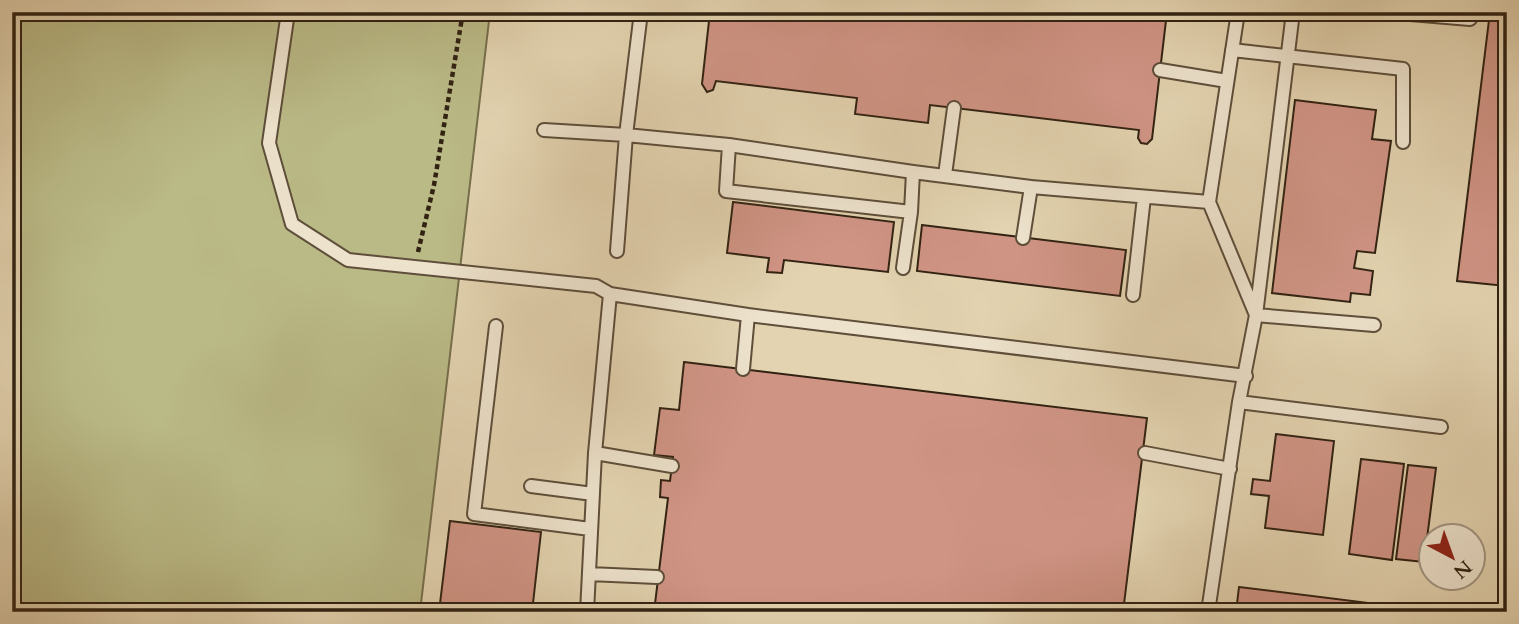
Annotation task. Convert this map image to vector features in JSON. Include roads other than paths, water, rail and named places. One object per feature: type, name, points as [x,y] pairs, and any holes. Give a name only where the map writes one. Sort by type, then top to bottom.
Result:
[{"type":"lane","points":[[288,12],[269,143],[292,224],[348,260],[596,286],[610,294],[748,315],[1246,376]]},
{"type":"lane","points":[[617,251],[626,135],[641,12]]},
{"type":"lane","points":[[1238,12],[1209,202],[1256,315]]},
{"type":"lane","points":[[1208,612],[1239,402],[1256,315],[1293,12]]},
{"type":"lane","points":[[1386,12],[1470,19]]},
{"type":"lane","points":[[1232,50],[1403,69],[1403,142]]},
{"type":"lane","points":[[1160,70],[1227,81]]},
{"type":"lane","points":[[945,175],[954,108]]},
{"type":"lane","points":[[544,130],[729,145],[1031,187],[1209,202]]},
{"type":"lane","points":[[729,145],[726,191],[911,212]]},
{"type":"lane","points":[[902,268],[911,212],[913,172]]},
{"type":"lane","points":[[1023,237],[1031,187]]},
{"type":"lane","points":[[1133,295],[1144,197]]},
{"type":"lane","points":[[587,612],[595,453],[610,294]]},
{"type":"lane","points":[[743,369],[748,315]]},
{"type":"lane","points":[[1256,315],[1374,325]]},
{"type":"lane","points":[[496,326],[474,514],[590,529]]},
{"type":"lane","points":[[1239,402],[1441,427]]},
{"type":"lane","points":[[595,453],[672,466]]},
{"type":"lane","points":[[1145,453],[1230,469]]},
{"type":"lane","points":[[530,486],[593,494]]},
{"type":"lane","points":[[589,574],[656,577]]}]
